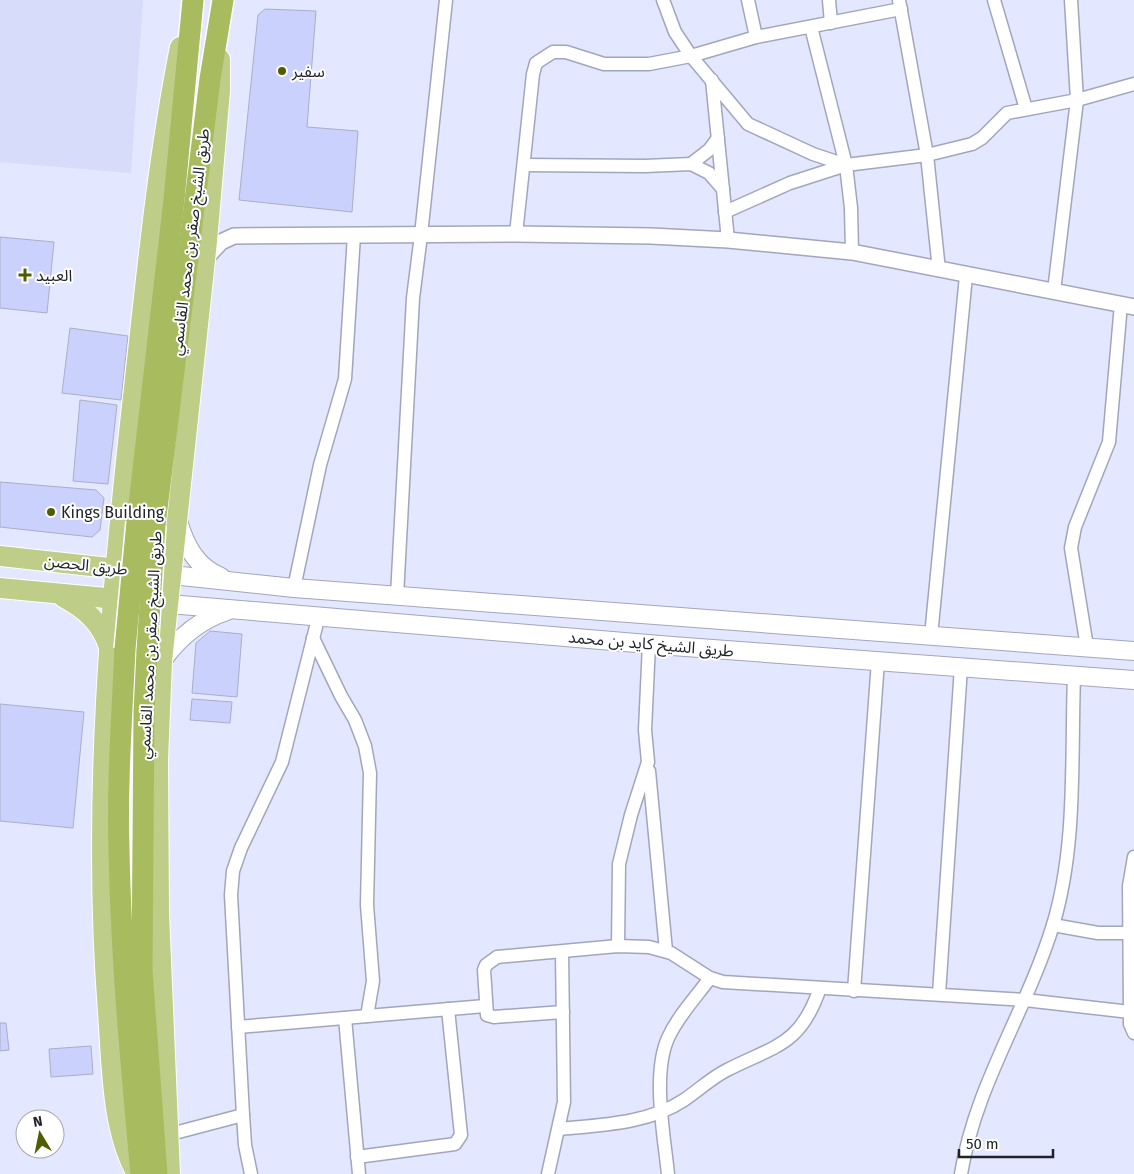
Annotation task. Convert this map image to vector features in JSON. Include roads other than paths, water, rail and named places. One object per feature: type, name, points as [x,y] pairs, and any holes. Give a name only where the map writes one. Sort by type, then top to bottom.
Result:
[{"type":"highway","name":"طريق الشيخ صقر بن محمد القاسمي","points":[[157,1174],[142,970],[144,732],[155,656],[137,526],[174,200],[192,8]]},
{"type":"highway","name":"طريق الشيخ صقر بن محمد القاسمي","points":[[141,1174],[125,996],[119,848],[120,755],[117,649],[222,10]]},
{"type":"main road","points":[[170,1174],[159,904],[155,656],[169,604],[206,258],[220,91],[222,10]]},
{"type":"main road","points":[[177,520],[187,546],[195,558],[216,575],[228,580]]},
{"type":"main road","points":[[72,564],[87,560],[137,526]]},
{"type":"main road","points":[[137,526],[116,569],[114,599],[117,649],[102,853],[105,975],[115,1094],[126,1150],[137,1174]]},
{"type":"main road","name":"طريق الحصن","points":[[0,556],[172,575]]},
{"type":"main road","name":"طريق الشيخ كايد بن محمد","points":[[172,575],[294,588],[1134,651]]},
{"type":"main road","name":"طريق الحصن","points":[[0,588],[169,604]]},
{"type":"main road","points":[[57,593],[83,607],[117,649]]},
{"type":"main road","name":"طريق الشيخ كايد بن محمد","points":[[169,604],[649,644],[1134,680]]},
{"type":"main road","points":[[155,656],[172,647],[192,628],[214,615],[231,610]]},
{"type":"main road","points":[[1029,671],[1030,643]]},
{"type":"street","points":[[397,596],[413,298],[422,235],[446,0]]},
{"type":"street","points":[[663,0],[675,32],[691,56],[748,124],[813,154],[846,164]]},
{"type":"street","points":[[748,0],[756,37]]},
{"type":"street","points":[[829,0],[832,22]]},
{"type":"street","points":[[994,0],[1026,109]]},
{"type":"street","points":[[1054,291],[1077,100],[1071,0]]},
{"type":"street","points":[[516,234],[532,74],[536,62],[547,54],[560,51],[590,61],[649,64],[691,56],[756,37],[811,27],[900,4],[927,155],[939,270]]},
{"type":"street","points":[[811,27],[846,164],[851,208],[852,252]]},
{"type":"street","points":[[712,80],[728,240]]},
{"type":"street","points":[[725,212],[790,183],[846,164],[927,155],[972,144],[982,138],[1006,113],[1077,100],[1134,84]]},
{"type":"street","points":[[691,164],[709,150],[718,138]]},
{"type":"street","points":[[524,165],[645,166],[691,164],[709,173],[723,189]]},
{"type":"street","points":[[210,216],[218,225],[234,236]]},
{"type":"street","points":[[206,258],[220,242],[234,236],[516,234],[651,236],[728,240],[852,252],[966,276],[1128,305],[1109,442],[1075,526],[1071,548],[1086,647]]},
{"type":"street","points":[[294,588],[320,465],[346,379],[354,235]]},
{"type":"street","points":[[931,636],[966,276]]},
{"type":"street","points":[[251,1174],[245,1145],[243,1115],[231,895],[233,871],[282,762],[319,615]]},
{"type":"street","points":[[313,638],[341,696],[356,720],[365,746],[370,773],[367,898],[373,981],[367,1016]]},
{"type":"street","points":[[649,644],[645,730],[666,950]]},
{"type":"street","points":[[854,991],[878,661]]},
{"type":"street","points":[[939,994],[961,667]]},
{"type":"street","points":[[961,1174],[973,1124],[984,1092],[1025,1000],[1053,925],[1067,856],[1074,676]]},
{"type":"street","points":[[618,946],[619,864],[631,815],[648,762]]},
{"type":"street","points":[[1134,857],[1130,872],[1129,933],[1130,1024],[1134,1033]]},
{"type":"street","points":[[1053,925],[1098,933],[1129,933]]},
{"type":"street","points":[[563,1012],[494,1017],[487,1015],[484,970],[486,965],[498,957],[618,946],[666,950],[710,978],[737,984],[1025,1000],[1130,1012]]},
{"type":"street","points":[[548,1174],[564,1102],[562,952]]},
{"type":"street","points":[[668,1174],[662,1112],[661,1073],[664,1048],[675,1025],[710,978]]},
{"type":"street","points":[[559,1129],[617,1123],[662,1112],[684,1100],[716,1076],[776,1049],[791,1038],[804,1023],[814,1007],[820,988]]},
{"type":"street","points":[[238,1027],[485,1006]]},
{"type":"street","points":[[357,1157],[455,1144],[459,1140],[461,1135],[448,1009]]},
{"type":"street","points":[[345,1018],[359,1174]]},
{"type":"street","points":[[167,1135],[243,1115]]},
{"type":"place","name":"سفير","points":[[282,71]]},
{"type":"place","name":"العبيد","points":[[25,275]]},
{"type":"place","name":"Kings Building","points":[[51,512]]}]
